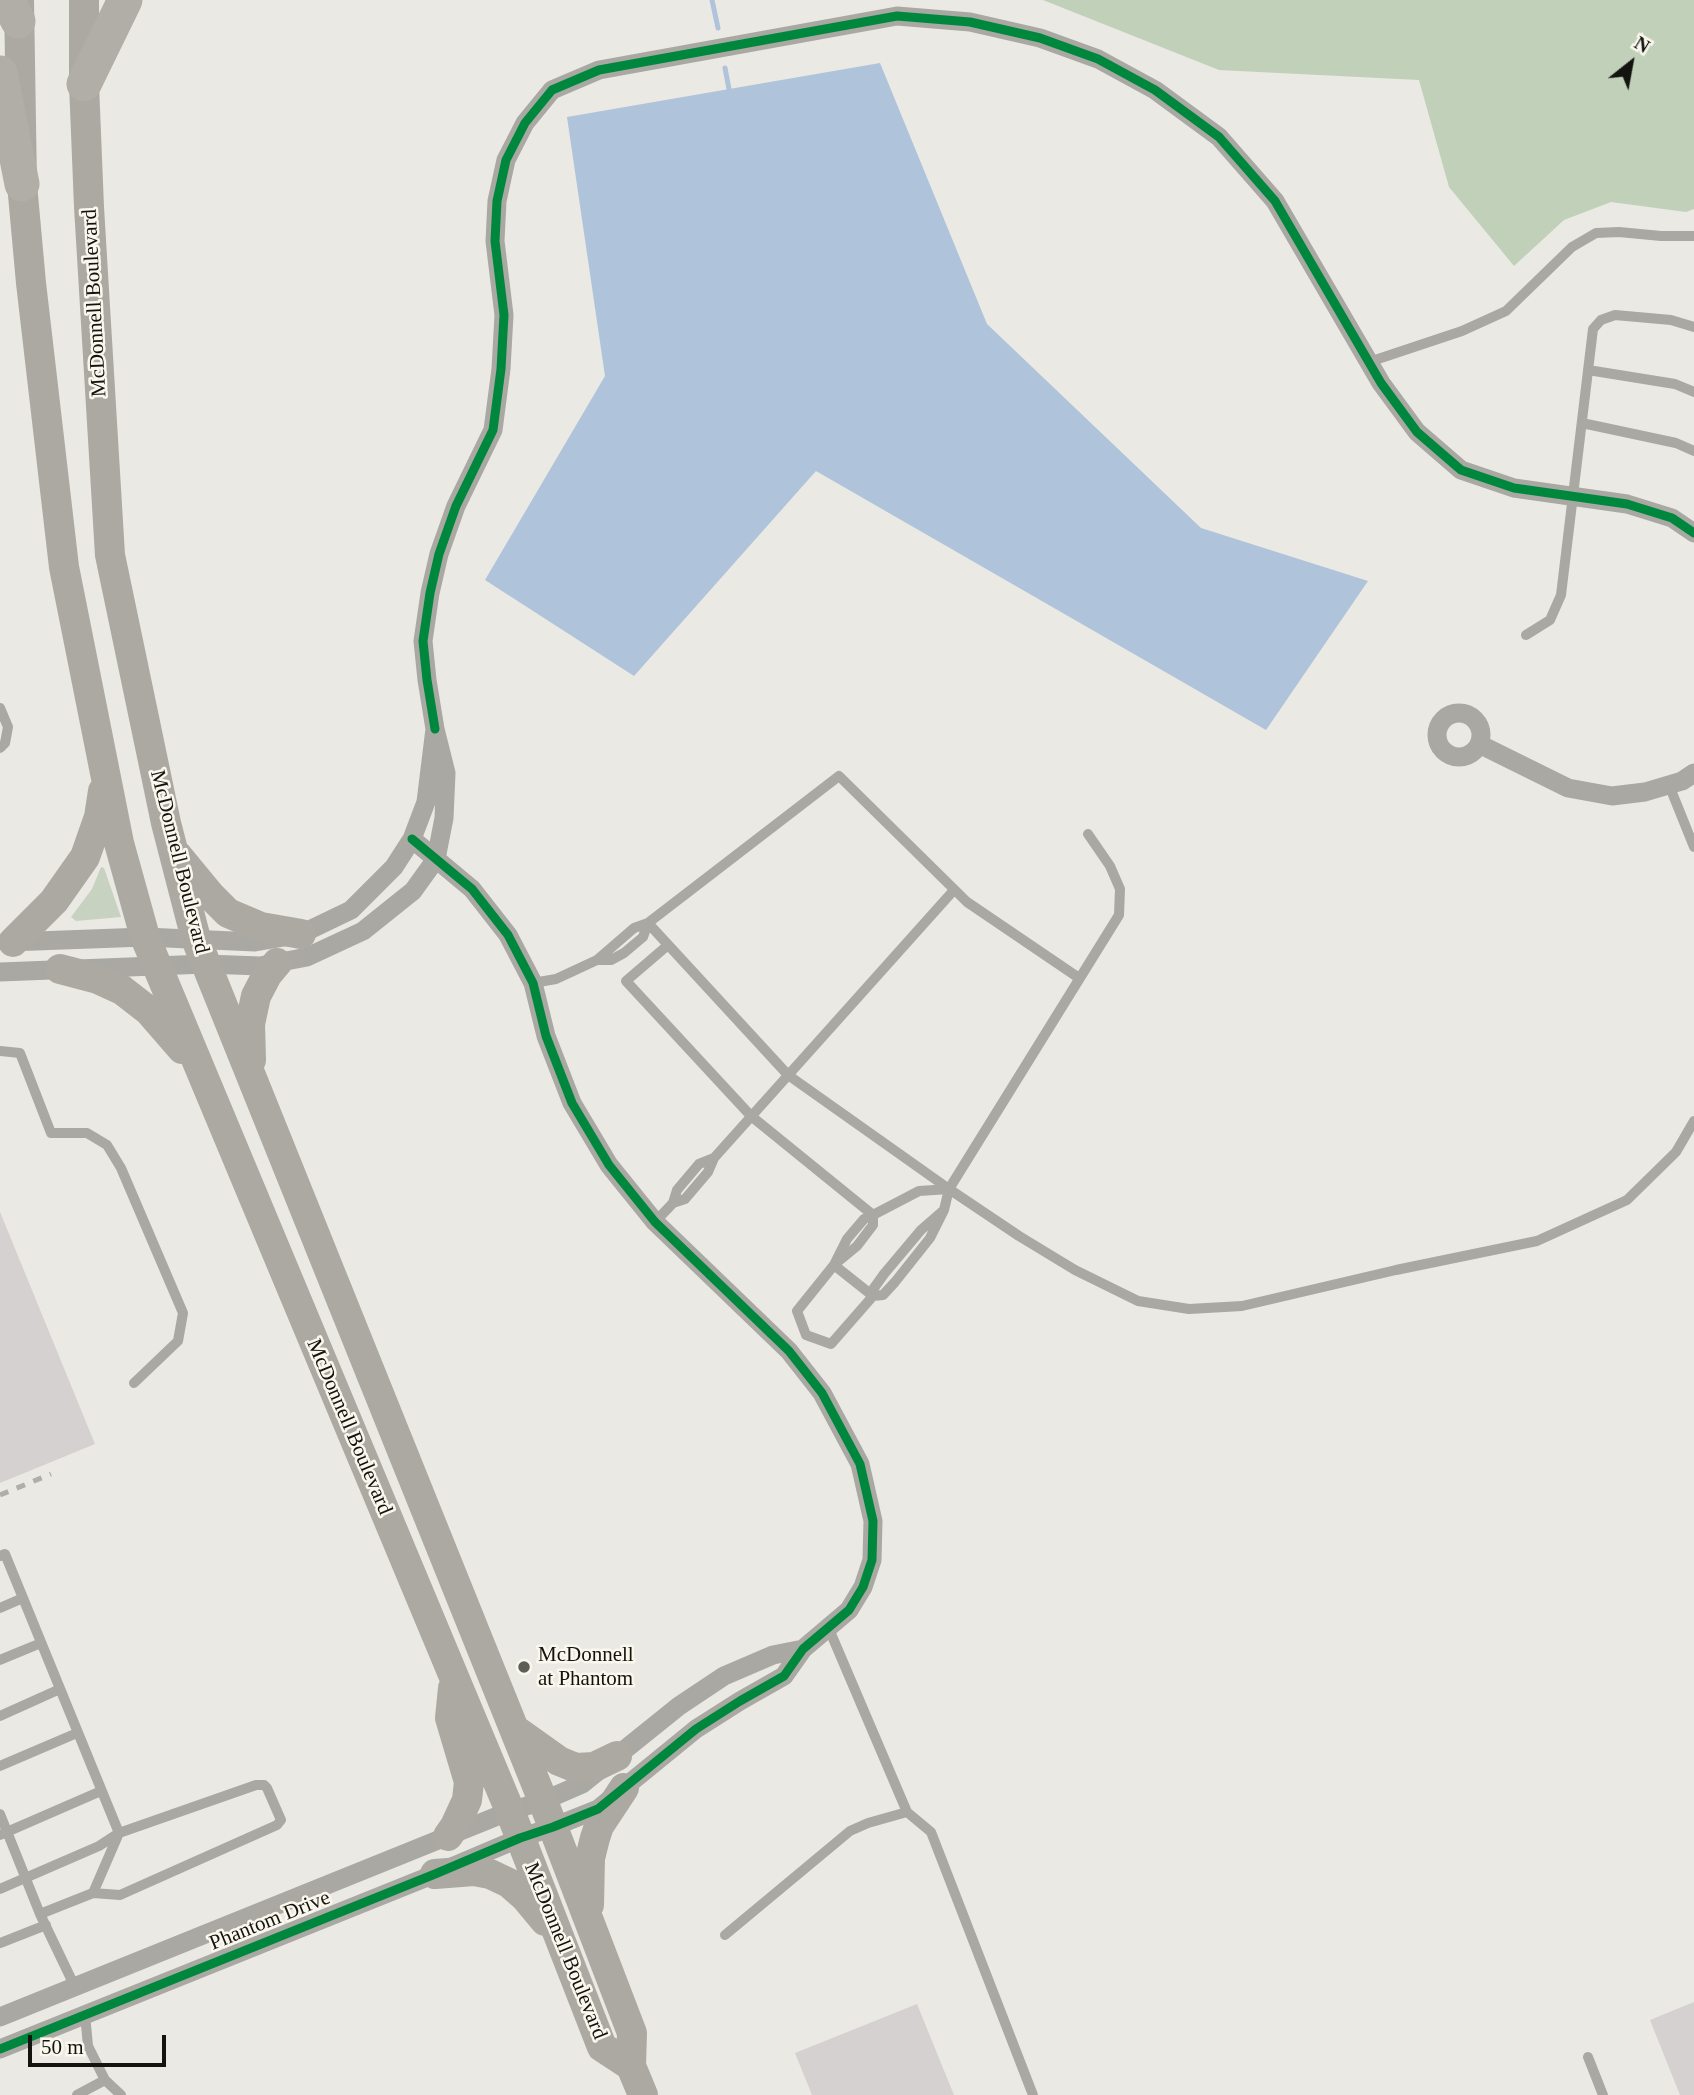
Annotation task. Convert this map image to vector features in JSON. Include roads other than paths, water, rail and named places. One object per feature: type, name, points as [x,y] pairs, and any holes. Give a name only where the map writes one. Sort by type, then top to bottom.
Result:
[{"type":"highway","points":[[84,85],[125,0]]},
{"type":"highway","points":[[0,73],[22,184]]},
{"type":"main road","name":"McDonnell Boulevard","points":[[84,0],[89,207],[110,555],[173,850],[201,952],[548,1814],[632,2033],[631,2066]]},
{"type":"main road","name":"McDonnell Boulevard","points":[[15,7],[22,184],[64,566],[119,843],[145,937],[515,1824],[602,2047],[631,2066]]},
{"type":"main road","points":[[6,942],[54,901],[85,857],[99,817],[105,773]]},
{"type":"main road","points":[[173,850],[228,913],[261,927],[301,934]]},
{"type":"main road","points":[[251,1075],[250,1024],[256,996],[277,963]]},
{"type":"main road","points":[[60,970],[98,978],[122,990],[149,1012],[182,1049],[197,1061]]},
{"type":"main road","points":[[448,1836],[467,1800],[469,1782],[450,1718],[454,1677]]},
{"type":"main road","points":[[514,1729],[559,1761],[576,1768],[594,1767],[617,1756]]},
{"type":"main road","points":[[590,1923],[590,1858],[599,1826],[624,1788]]},
{"type":"main road","points":[[435,1874],[474,1871],[490,1874],[509,1883],[525,1896],[559,1938]]},
{"type":"main road","points":[[631,2066],[643,2095]]},
{"type":"street","points":[[6,942],[145,937],[260,965],[277,963],[307,957],[363,931],[413,891],[436,859],[443,818],[446,774],[435,729],[423,641],[439,554],[456,506],[493,430],[501,369],[504,315],[495,241],[497,201],[506,160],[525,123],[552,90],[599,70],[897,16],[970,22],[1040,38],[1098,59],[1155,90],[1219,137],[1275,201],[1368,362],[1416,432],[1461,470],[1514,488],[1627,504],[1672,518],[1694,533]]},
{"type":"street","points":[[0,972],[156,966],[201,952],[301,934],[351,910],[394,867],[412,839],[426,802],[435,729]]},
{"type":"street","points":[[1479,744],[1568,788],[1612,796],[1645,792],[1682,781],[1694,773]]},
{"type":"street","points":[[412,839],[472,889],[509,935],[533,983],[546,1036],[572,1103],[609,1165],[655,1222],[789,1351],[822,1394],[860,1464],[873,1521],[872,1560],[863,1587],[849,1610],[803,1649],[784,1676],[696,1729],[598,1809],[548,1814]]},
{"type":"street","points":[[548,1814],[679,1706],[724,1676],[773,1655],[803,1649]]},
{"type":"street","name":"Phantom Drive","points":[[0,2017],[448,1836],[515,1824],[548,1814]]},
{"type":"street","name":"Phantom Drive","points":[[0,2049],[435,1874],[515,1824],[548,1814]]},
{"type":"street","points":[[75,1987],[85,2014]]},
{"type":"lane","points":[[1368,362],[1462,331],[1506,311],[1572,247],[1596,233],[1694,236]]},
{"type":"lane","points":[[1526,635],[1550,620],[1561,595],[1593,329],[1601,320],[1615,314],[1671,320],[1694,327]]},
{"type":"lane","points":[[1588,370],[1675,384],[1694,391]]},
{"type":"lane","points":[[1582,423],[1676,443],[1694,451]]},
{"type":"lane","points":[[0,708],[8,727],[5,743],[0,748]]},
{"type":"lane","points":[[533,983],[556,979],[597,960],[611,960],[624,953],[643,937],[648,923],[839,776],[967,902],[1079,978]]},
{"type":"lane","points":[[1669,785],[1694,847]]},
{"type":"lane","points":[[949,1189],[919,1191],[864,1219],[847,1239],[834,1265],[797,1311],[806,1335],[831,1344],[873,1296],[874,1288],[884,1273],[921,1230],[944,1210],[949,1189],[1119,915],[1120,889],[1110,866],[1088,834]]},
{"type":"lane","points":[[655,1222],[673,1203],[677,1190],[699,1164],[714,1158],[954,890]]},
{"type":"lane","points":[[648,923],[788,1075],[949,1189],[1075,1270],[1138,1301],[1189,1309],[1242,1306],[1537,1241],[1627,1200],[1676,1152],[1694,1121]]},
{"type":"lane","points":[[668,945],[626,981],[751,1116],[873,1215]]},
{"type":"lane","points":[[0,1051],[20,1053],[51,1132],[86,1133],[107,1145],[121,1168],[183,1313],[178,1341],[134,1383]]},
{"type":"lane","points":[[834,1265],[873,1296]]},
{"type":"lane","points":[[789,1351],[806,1335]]},
{"type":"lane","points":[[0,1556],[5,1554],[119,1833],[93,1893]]},
{"type":"lane","points":[[0,1608],[23,1598]]},
{"type":"lane","points":[[829,1629],[907,1812],[932,1832],[1033,2095]]},
{"type":"lane","points":[[0,1660],[41,1643]]},
{"type":"lane","points":[[0,1716],[60,1689]]},
{"type":"lane","points":[[0,1766],[77,1733]]},
{"type":"lane","points":[[0,1889],[99,1846],[119,1833],[260,1784],[267,1788],[281,1820],[277,1825],[120,1895],[93,1893],[40,1914]]},
{"type":"lane","points":[[4,1833],[101,1791]]},
{"type":"lane","points":[[725,1935],[850,1831],[907,1812]]},
{"type":"lane","points":[[0,1814],[4,1833],[75,1987]]},
{"type":"lane","points":[[0,1943],[46,1925]]},
{"type":"lane","points":[[85,2014],[88,2046],[105,2080],[121,2095]]},
{"type":"lane","points":[[1588,2057],[1603,2095]]},
{"type":"lane","points":[[82,2094],[105,2080]]},
{"type":"water","points":[[880,63],[987,324],[1201,528],[1368,581],[1266,730],[816,471],[634,676],[485,580],[605,376],[567,117]]},
{"type":"waterway","points":[[712,0],[718,28]]},
{"type":"waterway","points":[[725,68],[729,89]]},
{"type":"railway","points":[[0,1495],[51,1474]]},
{"type":"place","name":"McDonnell at Phantom","points":[[524,1667]]}]
